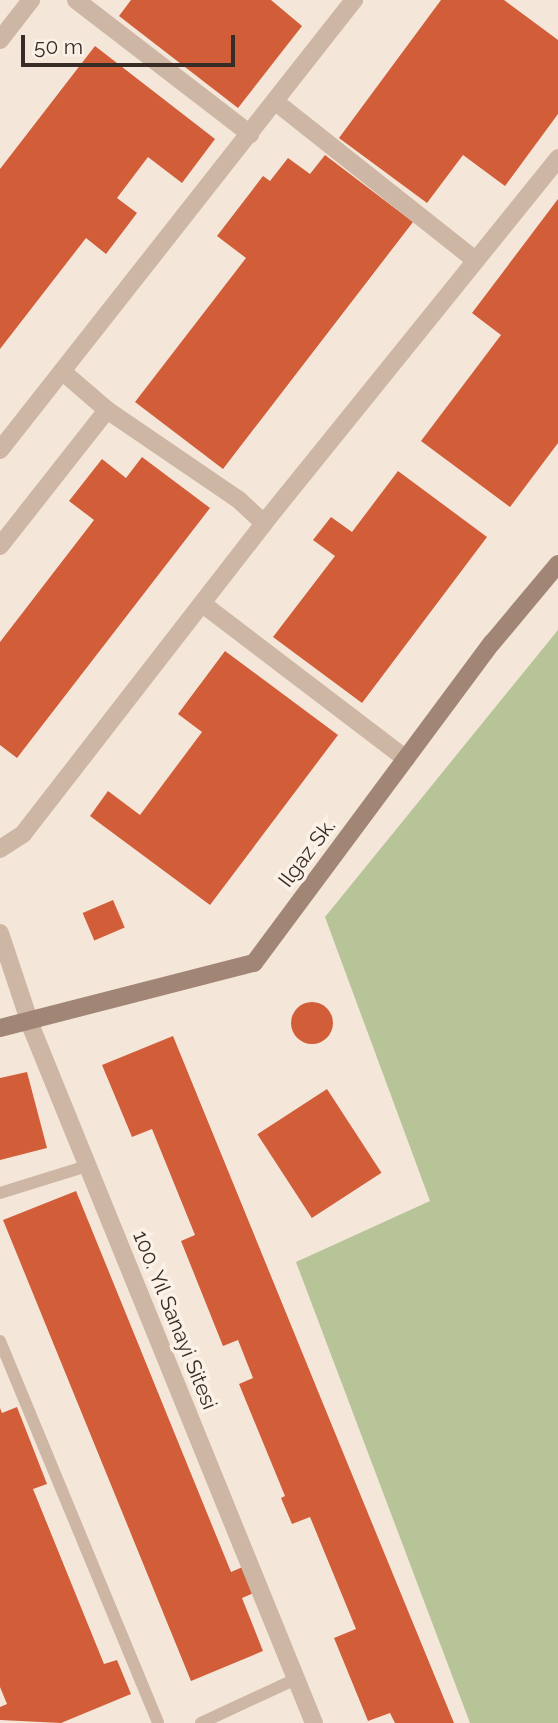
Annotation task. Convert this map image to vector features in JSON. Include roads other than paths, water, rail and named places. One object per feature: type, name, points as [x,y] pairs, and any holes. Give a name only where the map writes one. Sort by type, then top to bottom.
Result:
[{"type":"street","points":[[0,40],[31,0]]},
{"type":"street","points":[[76,0],[250,134]]},
{"type":"street","points":[[0,450],[277,103],[354,0]]},
{"type":"street","points":[[277,103],[474,259]]},
{"type":"street","points":[[0,849],[23,834],[204,605],[264,523],[558,158]]},
{"type":"street","points":[[64,372],[107,410],[239,500],[264,523]]},
{"type":"street","points":[[0,546],[107,410]]},
{"type":"street","name":"Ilgaz Sk.","points":[[0,1028],[254,963],[406,759],[558,564]]},
{"type":"street","points":[[204,605],[406,759]]},
{"type":"street","name":"100. Yıl Sanayi Sitesi","points":[[0,933],[29,1020],[87,1166],[314,1723]]},
{"type":"lane","points":[[0,1193],[87,1166]]},
{"type":"lane","points":[[0,1341],[158,1723]]},
{"type":"lane","points":[[201,1723],[296,1679]]}]
